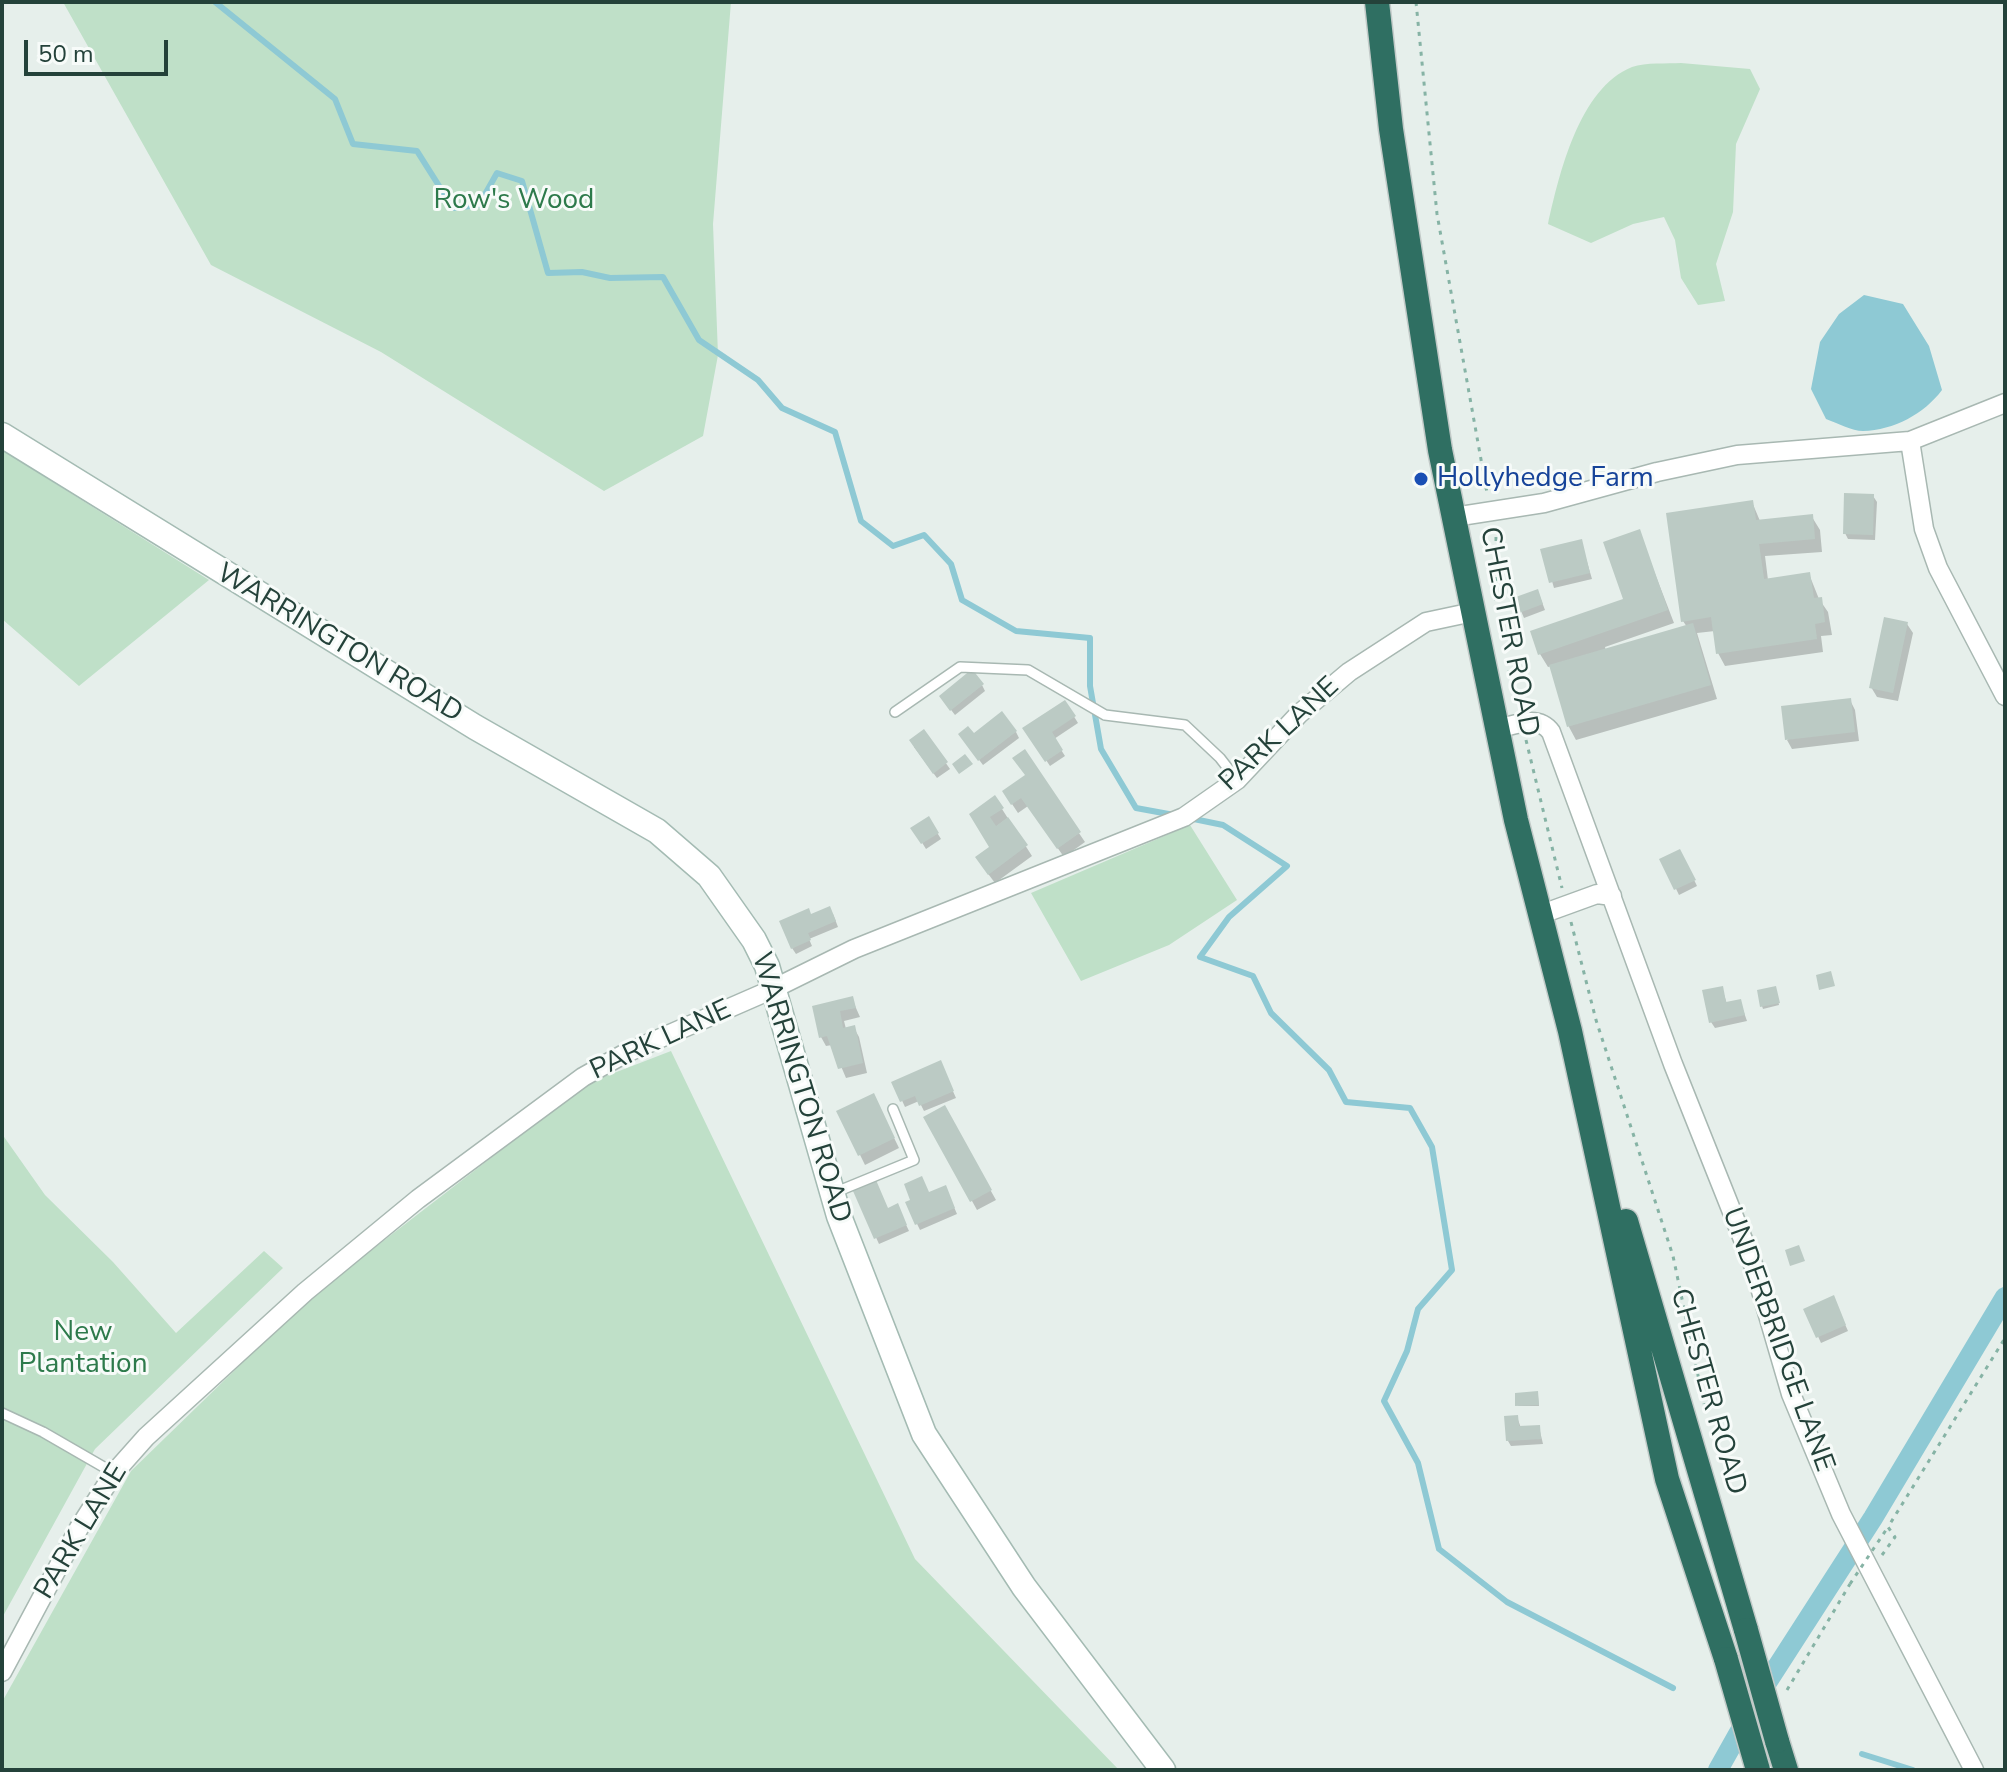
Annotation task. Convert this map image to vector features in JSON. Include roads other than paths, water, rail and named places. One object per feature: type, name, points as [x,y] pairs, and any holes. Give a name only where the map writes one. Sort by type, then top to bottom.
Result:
[{"type":"highway","name":"CHESTER ROAD","points":[[1377,2],[1394,144],[1440,450],[1516,820],[1570,1031],[1667,1479],[1726,1659],[1758,1770]]},
{"type":"highway","name":"CHESTER ROAD","points":[[1570,1031],[1786,1770]]},
{"type":"street","points":[[1454,517],[1544,503],[1657,472],[1737,455],[1910,441],[2005,403]]},
{"type":"street","name":"WARRINGTON ROAD","points":[[2,435],[462,719],[625,811],[677,845],[709,876],[754,940],[773,989],[832,1193],[924,1434],[1024,1587],[1163,1770]]},
{"type":"street","points":[[1910,441],[1924,529],[1938,568],[2005,696]]},
{"type":"street","name":"PARK LANE","points":[[2,1672],[79,1528],[114,1473],[190,1394],[305,1292],[418,1199],[583,1077],[624,1054],[773,989],[854,949],[1184,817],[1237,780],[1299,714],[1349,672],[1426,622],[1473,612]]},
{"type":"street","name":"UNDERBRIDGE LANE","points":[[1497,729],[1533,721],[1547,726],[1673,1064],[1754,1267],[1791,1394],[1841,1514],[1974,1770]]},
{"type":"street","points":[[1542,914],[1597,894],[1612,896]]},
{"type":"lane","points":[[895,712],[960,667],[1028,670],[1105,715],[1185,725],[1220,758],[1237,780]]},
{"type":"lane","points":[[832,1193],[914,1160],[893,1109]]},
{"type":"lane","points":[[2,1413],[43,1432],[114,1473]]},
{"type":"water","points":[[1864,295],[1903,304],[1929,346],[1942,390],[1935,399],[1907,419],[1886,428],[1863,431],[1826,419],[1811,389],[1820,342],[1839,314]]},
{"type":"waterway","points":[[215,2],[335,99],[353,144],[417,151],[453,208],[479,205],[497,173],[522,181],[548,273],[582,272],[610,278],[663,277],[699,340],[758,380],[782,408],[835,432],[861,521],[893,546],[924,535],[951,564],[962,600],[1016,631],[1090,638],[1090,686],[1101,749],[1136,808],[1174,815]]},
{"type":"waterway","points":[[1189,818],[1223,825],[1287,866],[1229,917],[1200,957],[1253,976],[1271,1013],[1329,1070],[1346,1102],[1410,1108],[1432,1147],[1452,1270],[1418,1309],[1407,1351],[1384,1401],[1418,1463],[1439,1549],[1507,1602],[1673,1688]]},
{"type":"waterway","points":[[1718,1770],[1768,1681],[1873,1518],[2005,1297]]},
{"type":"waterway","points":[[1862,1754],[1913,1770]]},
{"type":"place","name":"Hollyhedge Farm","points":[[1421,479]]},
{"type":"park label","name":"Row's Wood","points":[[514,201]]},
{"type":"park label","name":"New Plantation","points":[[83,1349]]}]
